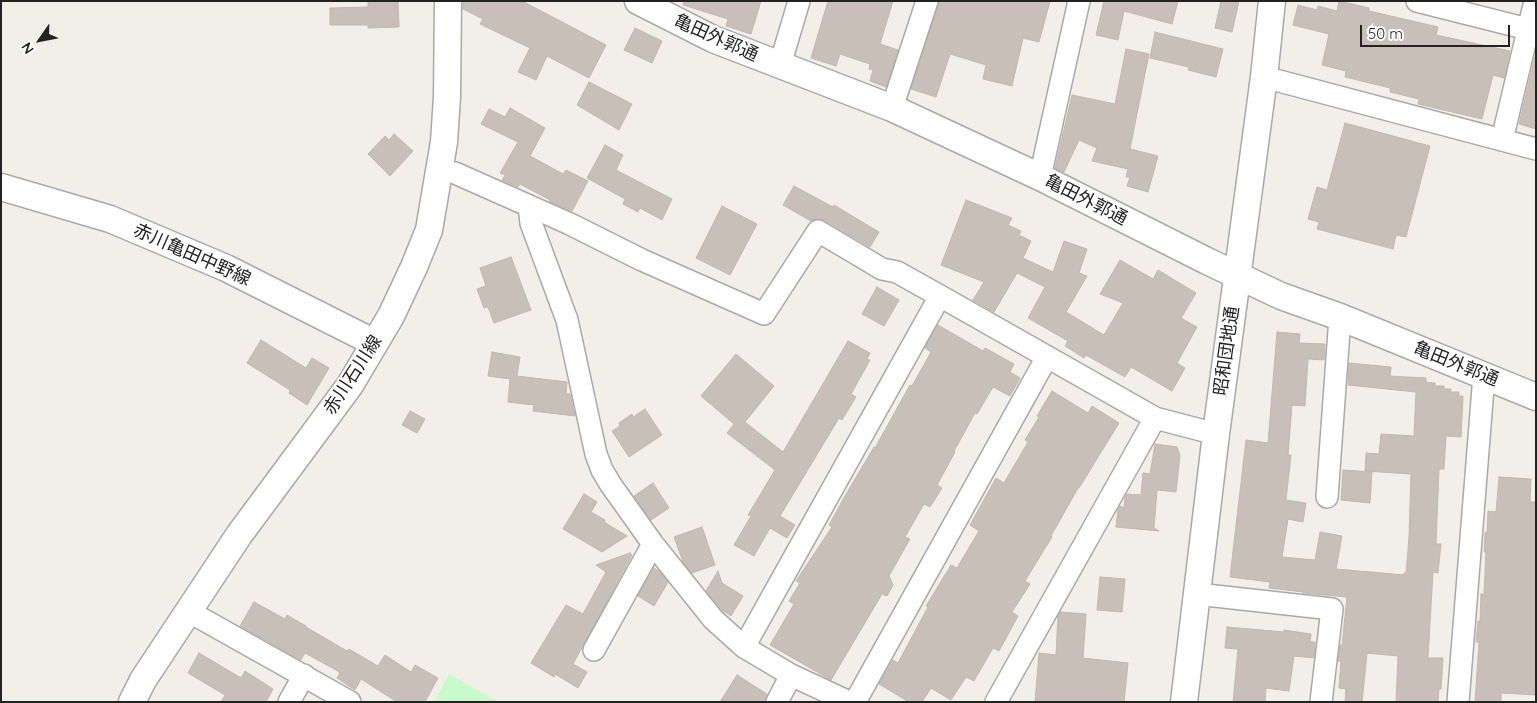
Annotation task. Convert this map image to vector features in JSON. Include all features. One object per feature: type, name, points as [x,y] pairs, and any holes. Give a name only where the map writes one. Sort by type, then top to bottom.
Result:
[{"type":"street","name":"赤川石川線","points":[[132,702],[143,680],[239,534],[350,385],[391,316],[410,275],[429,230],[444,142],[447,97],[448,1]]},
{"type":"street","name":"亀田外郭通","points":[[638,1],[673,10],[712,39],[892,108],[1281,296],[1340,317],[1536,397]]},
{"type":"street","points":[[780,66],[799,1]]},
{"type":"street","points":[[892,108],[927,1]]},
{"type":"street","points":[[1040,178],[1079,1]]},
{"type":"street","name":"昭和団地通","points":[[1184,702],[1216,434],[1264,76],[1272,1]]},
{"type":"street","points":[[1417,1],[1532,30]]},
{"type":"street","points":[[1502,140],[1532,30],[1535,1]]},
{"type":"street","points":[[1264,76],[1536,149]]},
{"type":"street","points":[[455,173],[570,224],[642,260],[764,314],[818,231],[882,269],[897,272],[1155,418],[1216,434]]},
{"type":"street","name":"赤川亀田中野線","points":[[1,188],[110,219],[226,268],[375,343]]},
{"type":"street","points":[[530,206],[531,223],[567,320],[596,454],[611,485],[653,544],[713,619],[744,646],[791,675],[849,702]]},
{"type":"street","points":[[744,646],[940,296]]},
{"type":"street","points":[[1327,497],[1340,317]]},
{"type":"street","points":[[855,702],[1047,357]]},
{"type":"street","points":[[1458,702],[1484,375]]},
{"type":"street","points":[[996,702],[1155,418]]},
{"type":"street","points":[[594,650],[653,544]]},
{"type":"street","points":[[1197,594],[1332,609],[1321,702]]},
{"type":"street","points":[[188,611],[350,702]]},
{"type":"street","points":[[289,702],[304,675]]},
{"type":"street","points":[[777,702],[791,675]]},
{"type":"green space","points":[[449,674],[499,702],[434,702]]},
{"type":"building","points":[[368,1],[398,1],[399,27],[368,28],[368,25],[330,25],[330,8],[368,7]]},
{"type":"building","points":[[463,1],[522,1],[606,45],[589,78],[547,56],[536,80],[518,72],[530,48],[480,24],[483,19],[463,9]]},
{"type":"building","points":[[684,1],[761,1],[751,34],[726,26],[728,19],[683,5]]},
{"type":"building","points":[[828,1],[893,1],[880,44],[898,50],[886,87],[870,81],[873,70],[869,69],[870,64],[840,54],[836,66],[811,58]]},
{"type":"building","points":[[939,1],[1050,1],[1039,42],[1023,38],[1012,86],[983,79],[986,65],[950,54],[936,97],[911,89]]},
{"type":"building","points":[[1104,1],[1178,1],[1172,24],[1124,11],[1118,40],[1096,35]]},
{"type":"building","points":[[1221,1],[1239,1],[1232,32],[1215,28]]},
{"type":"building","points":[[1339,1],[1369,8],[1369,11],[1438,27],[1436,35],[1510,51],[1504,78],[1493,75],[1482,119],[1418,104],[1419,99],[1390,92],[1390,88],[1345,77],[1346,71],[1322,65],[1329,34],[1293,25],[1298,5],[1317,10],[1318,6],[1337,11]]},
{"type":"building","points":[[635,28],[662,41],[652,63],[624,50]]},
{"type":"building","points":[[1155,32],[1223,49],[1216,77],[1188,70],[1189,67],[1150,58]]},
{"type":"building","points":[[1126,49],[1149,54],[1130,149],[1158,156],[1148,192],[1127,186],[1130,177],[1126,177],[1128,169],[1092,161],[1097,148],[1079,140],[1064,172],[1055,168],[1072,95],[1115,104]]},
{"type":"building","points":[[1536,57],[1536,129],[1519,124]]},
{"type":"building","points":[[589,82],[632,104],[619,130],[577,105]]},
{"type":"building","points":[[510,108],[545,128],[530,156],[563,174],[566,170],[588,181],[572,211],[549,201],[520,184],[518,187],[502,180],[505,175],[500,173],[518,142],[481,124],[489,109],[505,117]]},
{"type":"building","points":[[1345,123],[1430,146],[1406,237],[1396,235],[1393,249],[1317,229],[1319,222],[1308,219],[1317,187],[1327,190]]},
{"type":"building","points":[[394,134],[413,151],[390,176],[368,154],[385,136],[389,140]]},
{"type":"building","points":[[605,145],[623,155],[616,170],[672,199],[662,220],[640,208],[638,212],[623,204],[625,199],[587,178]]},
{"type":"building","points":[[794,186],[833,207],[834,205],[879,232],[870,247],[824,220],[811,221],[783,205]]},
{"type":"building","points":[[966,200],[1012,218],[1008,225],[1021,231],[1019,235],[1031,241],[1023,258],[1053,272],[1064,241],[1087,249],[1079,273],[1087,276],[1066,312],[1104,335],[1123,303],[1100,294],[1120,260],[1153,279],[1158,270],[1196,293],[1181,318],[1197,327],[1177,363],[1185,368],[1172,391],[1131,367],[1125,377],[1086,355],[1084,358],[1065,346],[1068,341],[1028,318],[1045,287],[1017,273],[994,312],[973,300],[984,282],[941,265]]},
{"type":"building","points":[[722,206],[757,224],[730,275],[696,258]]},
{"type":"building","points":[[511,257],[531,310],[494,323],[488,307],[484,308],[477,289],[486,286],[480,268]]},
{"type":"building","points":[[877,287],[899,300],[884,326],[862,314]]},
{"type":"building","points":[[938,325],[983,351],[985,348],[1014,364],[1010,372],[1020,378],[1010,396],[993,387],[977,414],[975,413],[937,485],[942,488],[930,507],[924,504],[905,537],[910,539],[889,576],[893,585],[887,596],[882,594],[831,680],[770,645],[794,604],[789,601],[800,583],[796,581],[832,527],[829,525],[845,496],[931,352],[925,348]]},
{"type":"building","points":[[1277,332],[1300,334],[1299,343],[1325,344],[1324,360],[1308,359],[1305,406],[1292,405],[1288,455],[1291,455],[1286,500],[1306,503],[1303,522],[1288,519],[1282,557],[1315,560],[1320,532],[1342,536],[1336,569],[1404,575],[1406,573],[1411,474],[1365,471],[1366,453],[1379,454],[1381,434],[1414,436],[1416,392],[1348,385],[1349,363],[1391,367],[1390,376],[1426,378],[1426,382],[1435,383],[1435,386],[1444,386],[1444,389],[1451,389],[1450,392],[1459,392],[1459,396],[1463,396],[1461,437],[1446,436],[1444,469],[1439,469],[1436,544],[1441,544],[1438,573],[1433,572],[1428,658],[1443,658],[1441,689],[1439,689],[1438,702],[1396,702],[1398,656],[1367,653],[1362,702],[1345,702],[1346,689],[1339,688],[1341,661],[1338,661],[1340,645],[1342,645],[1347,597],[1269,588],[1270,582],[1230,577],[1246,440],[1268,443]]},
{"type":"building","points":[[261,340],[306,368],[312,358],[329,368],[307,405],[289,393],[290,390],[247,363]]},
{"type":"building","points":[[848,341],[870,353],[867,359],[870,360],[851,394],[856,397],[842,420],[839,418],[780,516],[795,525],[787,538],[770,528],[754,556],[734,545],[751,516],[748,515],[775,470],[727,433],[734,424],[701,396],[736,354],[774,386],[745,422],[783,452]]},
{"type":"building","points":[[492,352],[520,357],[517,376],[567,382],[566,394],[570,394],[575,416],[533,411],[534,405],[508,402],[510,379],[488,376]]},
{"type":"building","points":[[1052,391],[1088,413],[1092,406],[1119,423],[1078,488],[1052,537],[1025,581],[1030,584],[1012,612],[1018,616],[999,651],[993,648],[974,681],[966,677],[951,700],[931,688],[922,702],[909,702],[879,684],[893,660],[898,663],[928,607],[926,606],[951,565],[957,568],[979,531],[970,525],[996,478],[1004,483],[1028,442],[1025,440]]},
{"type":"building","points":[[645,409],[662,435],[629,457],[612,431],[620,426],[619,423],[632,414],[633,417]]},
{"type":"building","points":[[410,411],[425,419],[417,433],[402,425]]},
{"type":"building","points":[[1155,444],[1177,447],[1180,455],[1176,492],[1157,490],[1154,528],[1159,531],[1116,527],[1118,510],[1120,506],[1124,508],[1127,494],[1141,495],[1143,473],[1150,474]]},
{"type":"building","points":[[1343,470],[1372,472],[1370,503],[1341,500]]},
{"type":"building","points":[[1499,477],[1531,479],[1530,502],[1536,502],[1536,695],[1501,693],[1501,702],[1475,702],[1479,642],[1476,642],[1478,621],[1480,621],[1481,594],[1484,594],[1485,532],[1487,533],[1488,511],[1496,512]]},
{"type":"building","points":[[653,483],[669,508],[651,520],[634,496]]},
{"type":"building","points":[[584,494],[597,502],[591,512],[627,536],[602,552],[563,529]]},
{"type":"building","points":[[702,527],[715,565],[692,573],[683,562],[674,537]]},
{"type":"building","points":[[630,553],[632,555],[573,664],[587,672],[578,688],[555,674],[554,677],[531,663],[566,605],[583,614],[606,572],[596,565]]},
{"type":"building","points":[[654,568],[668,582],[654,606],[638,596]]},
{"type":"building","points":[[718,571],[722,583],[743,596],[731,616],[722,610],[706,591]]},
{"type":"building","points":[[1100,577],[1125,579],[1122,612],[1097,610]]},
{"type":"building","points":[[254,602],[285,619],[287,615],[347,651],[349,649],[378,666],[385,655],[411,672],[415,665],[438,678],[425,702],[397,702],[361,679],[355,690],[337,678],[340,673],[336,670],[305,653],[301,660],[240,626]]},
{"type":"building","points":[[1060,612],[1086,614],[1083,658],[1128,663],[1124,702],[1035,702],[1039,653],[1056,655],[1058,616]]},
{"type":"building","points":[[1227,627],[1284,632],[1284,630],[1311,634],[1310,642],[1315,642],[1314,658],[1294,656],[1289,691],[1266,688],[1265,702],[1233,702],[1238,649],[1225,648]]},
{"type":"building","points":[[199,653],[241,678],[245,671],[273,689],[266,702],[221,702],[225,695],[188,673]]},
{"type":"building","points":[[737,675],[767,694],[765,702],[720,702]]}]
